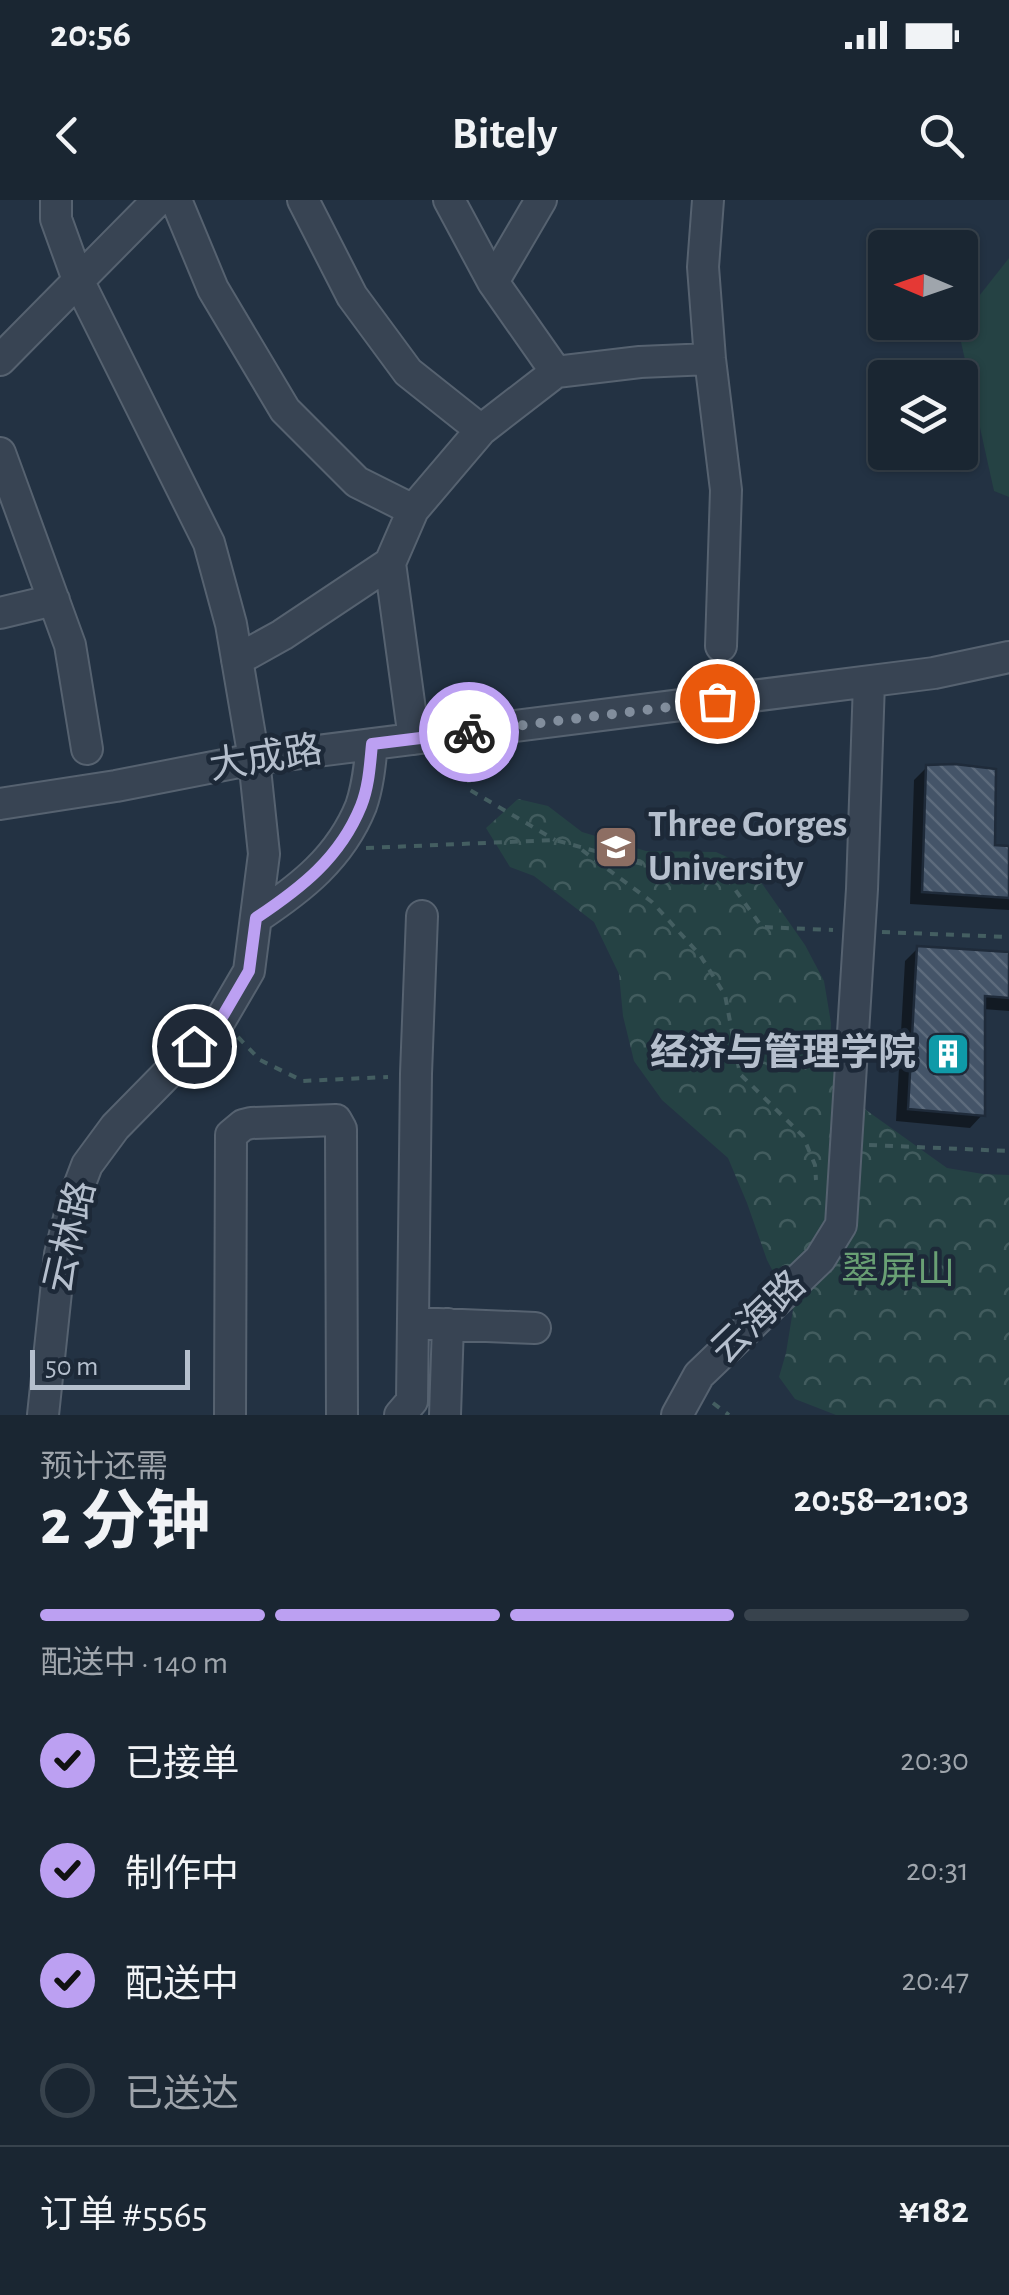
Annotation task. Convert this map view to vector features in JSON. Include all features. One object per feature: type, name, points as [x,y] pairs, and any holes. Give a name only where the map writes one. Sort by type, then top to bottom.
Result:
[{"type":"street","name":"云林路","points":[[42,1415],[60,1254],[87,1165],[115,1127],[221,1019],[249,971],[264,854],[254,759],[231,624],[209,543],[78,280],[56,219],[56,200]]},
{"type":"street","points":[[0,360],[158,200]]},
{"type":"street","points":[[176,200],[213,289],[285,410],[357,482],[413,510]]},
{"type":"street","points":[[302,200],[352,296],[408,372],[482,430]]},
{"type":"street","points":[[449,200],[493,282],[556,372]]},
{"type":"street","points":[[493,282],[541,200]]},
{"type":"street","points":[[708,200],[703,267],[726,490],[720,646]]},
{"type":"street","points":[[414,739],[390,563],[413,510],[482,430],[556,372],[710,358]]},
{"type":"street","points":[[0,454],[70,646],[87,749]]},
{"type":"street","points":[[237,660],[390,563]]},
{"type":"street","points":[[0,613],[54,600]]},
{"type":"street","name":"大成路","points":[[0,804],[254,759],[934,674],[1009,657]]},
{"type":"street","name":"云海路","points":[[677,1415],[700,1375],[820,1260],[841,1225],[869,682]]},
{"type":"street","points":[[256,918],[296,891],[336,849],[362,804],[372,744]]},
{"type":"street","points":[[400,1415],[412,1401],[422,916]]},
{"type":"street","points":[[230,1415],[231,1135],[251,1123],[336,1120],[341,1129],[342,1415]]},
{"type":"street","points":[[414,1323],[535,1328]]},
{"type":"street","points":[[446,1415],[448,1324]]},
{"type":"path","points":[[465,751],[470,790],[556,840],[653,867],[721,870],[762,927],[1009,937]]},
{"type":"path","points":[[336,849],[556,840]]},
{"type":"path","points":[[578,846],[652,902],[700,955],[725,995],[740,1074],[803,1136],[815,1165]]},
{"type":"path","points":[[221,1019],[260,1060],[303,1081],[416,1074]]},
{"type":"path","points":[[846,1144],[1009,1151]]},
{"type":"green space","points":[[1009,258],[1009,497],[994,491],[978,419],[978,360],[965,360],[961,340],[978,340],[978,297]]},
{"type":"green space","name":"翠屏山","points":[[518,799],[548,806],[582,832],[646,851],[716,852],[742,864],[763,885],[805,945],[824,981],[831,1023],[830,1055],[866,1110],[947,1168],[1009,1175],[1009,1415],[836,1415],[795,1399],[779,1377],[793,1310],[767,1260],[728,1158],[662,1100],[634,1061],[623,1016],[619,974],[594,922],[534,876],[510,867],[486,828]]},
{"type":"building","points":[[926,765],[996,769],[995,845],[1009,846],[1009,898],[922,892]]},
{"type":"building","name":"经济与管理学院","points":[[917,946],[1009,952],[1009,998],[985,996],[985,1116],[908,1109]]},
{"type":"way so far","points":[[469,732],[717,701]]},
{"type":"place","name":"Three Gorges University","points":[[616,847]]},
{"type":"place","name":"经济与管理学院","points":[[948,1054]]},
{"type":"route","points":[[194,1046],[221,1019],[249,971],[256,918],[296,891],[328,860],[347,832],[362,804],[372,744],[469,732]]}]
